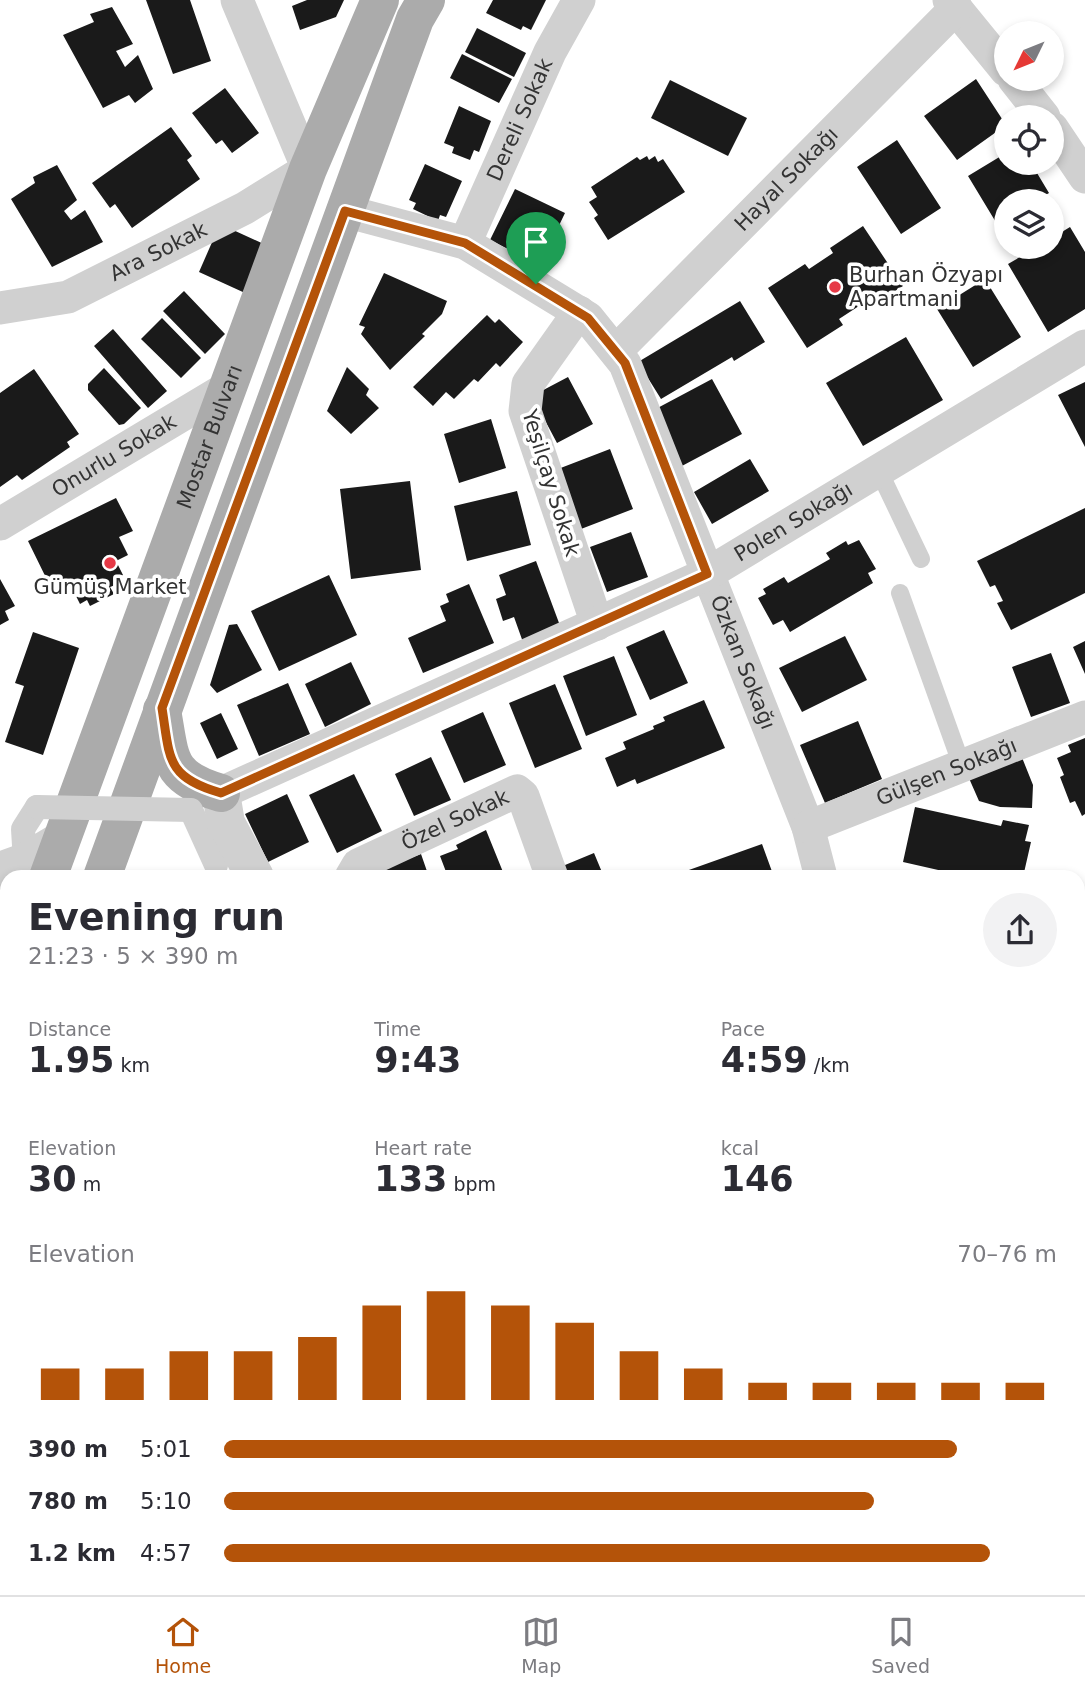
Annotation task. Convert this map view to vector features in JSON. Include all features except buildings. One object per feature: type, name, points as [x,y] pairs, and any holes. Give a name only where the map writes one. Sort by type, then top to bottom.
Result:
[{"type":"main road","name":"Mostar Bulvarı","points":[[24,870],[60,841],[308,169],[380,0]]},
{"type":"main road","points":[[104,870],[415,19],[426,0]]},
{"type":"main road","points":[[162,708],[170,757],[175,767],[206,802]]},
{"type":"street","points":[[237,0],[308,169]]},
{"type":"street","name":"Dereli Sokak","points":[[465,243],[550,52],[579,0]]},
{"type":"street","points":[[953,4],[994,55]]},
{"type":"street","name":"Hayal Sokağı","points":[[616,351],[953,4]]},
{"type":"street","points":[[1023,91],[1035,105]]},
{"type":"street","points":[[1064,146],[1085,177]]},
{"type":"street","name":"Ara Sokak","points":[[0,308],[68,297],[245,208],[308,169]]},
{"type":"street","name":"Özkan Sokağı","points":[[345,211],[465,243],[579,312],[625,363],[808,827],[819,870]]},
{"type":"street","name":"Yeşilçay Sokak","points":[[579,312],[528,384],[525,411],[597,624]]},
{"type":"street","name":"Polen Sokağı","points":[[206,802],[707,574],[1085,346]]},
{"type":"street","name":"Onurlu Sokak","points":[[0,524],[227,388]]},
{"type":"street","name":"Gülşen Sokağı","points":[[808,827],[1085,717]]},
{"type":"street","name":"Özel Sokak","points":[[355,870],[358,865],[517,791],[523,796],[549,870]]},
{"type":"street","points":[[206,802],[216,865]]},
{"type":"street","points":[[24,870],[23,829],[37,807],[206,802],[226,823],[251,870]]},
{"type":"lane","points":[[879,471],[921,559]]},
{"type":"lane","points":[[901,593],[962,766]]},
{"type":"place","name":"Burhan Özyapı Apartmani","points":[[835,287]]},
{"type":"place","name":"Gümüş Market","points":[[110,563]]},
{"type":"route","points":[[345,211],[465,243],[536,284],[588,318],[609,340],[625,363],[707,574],[221,793],[187,780],[170,757],[162,708],[345,211]]}]
